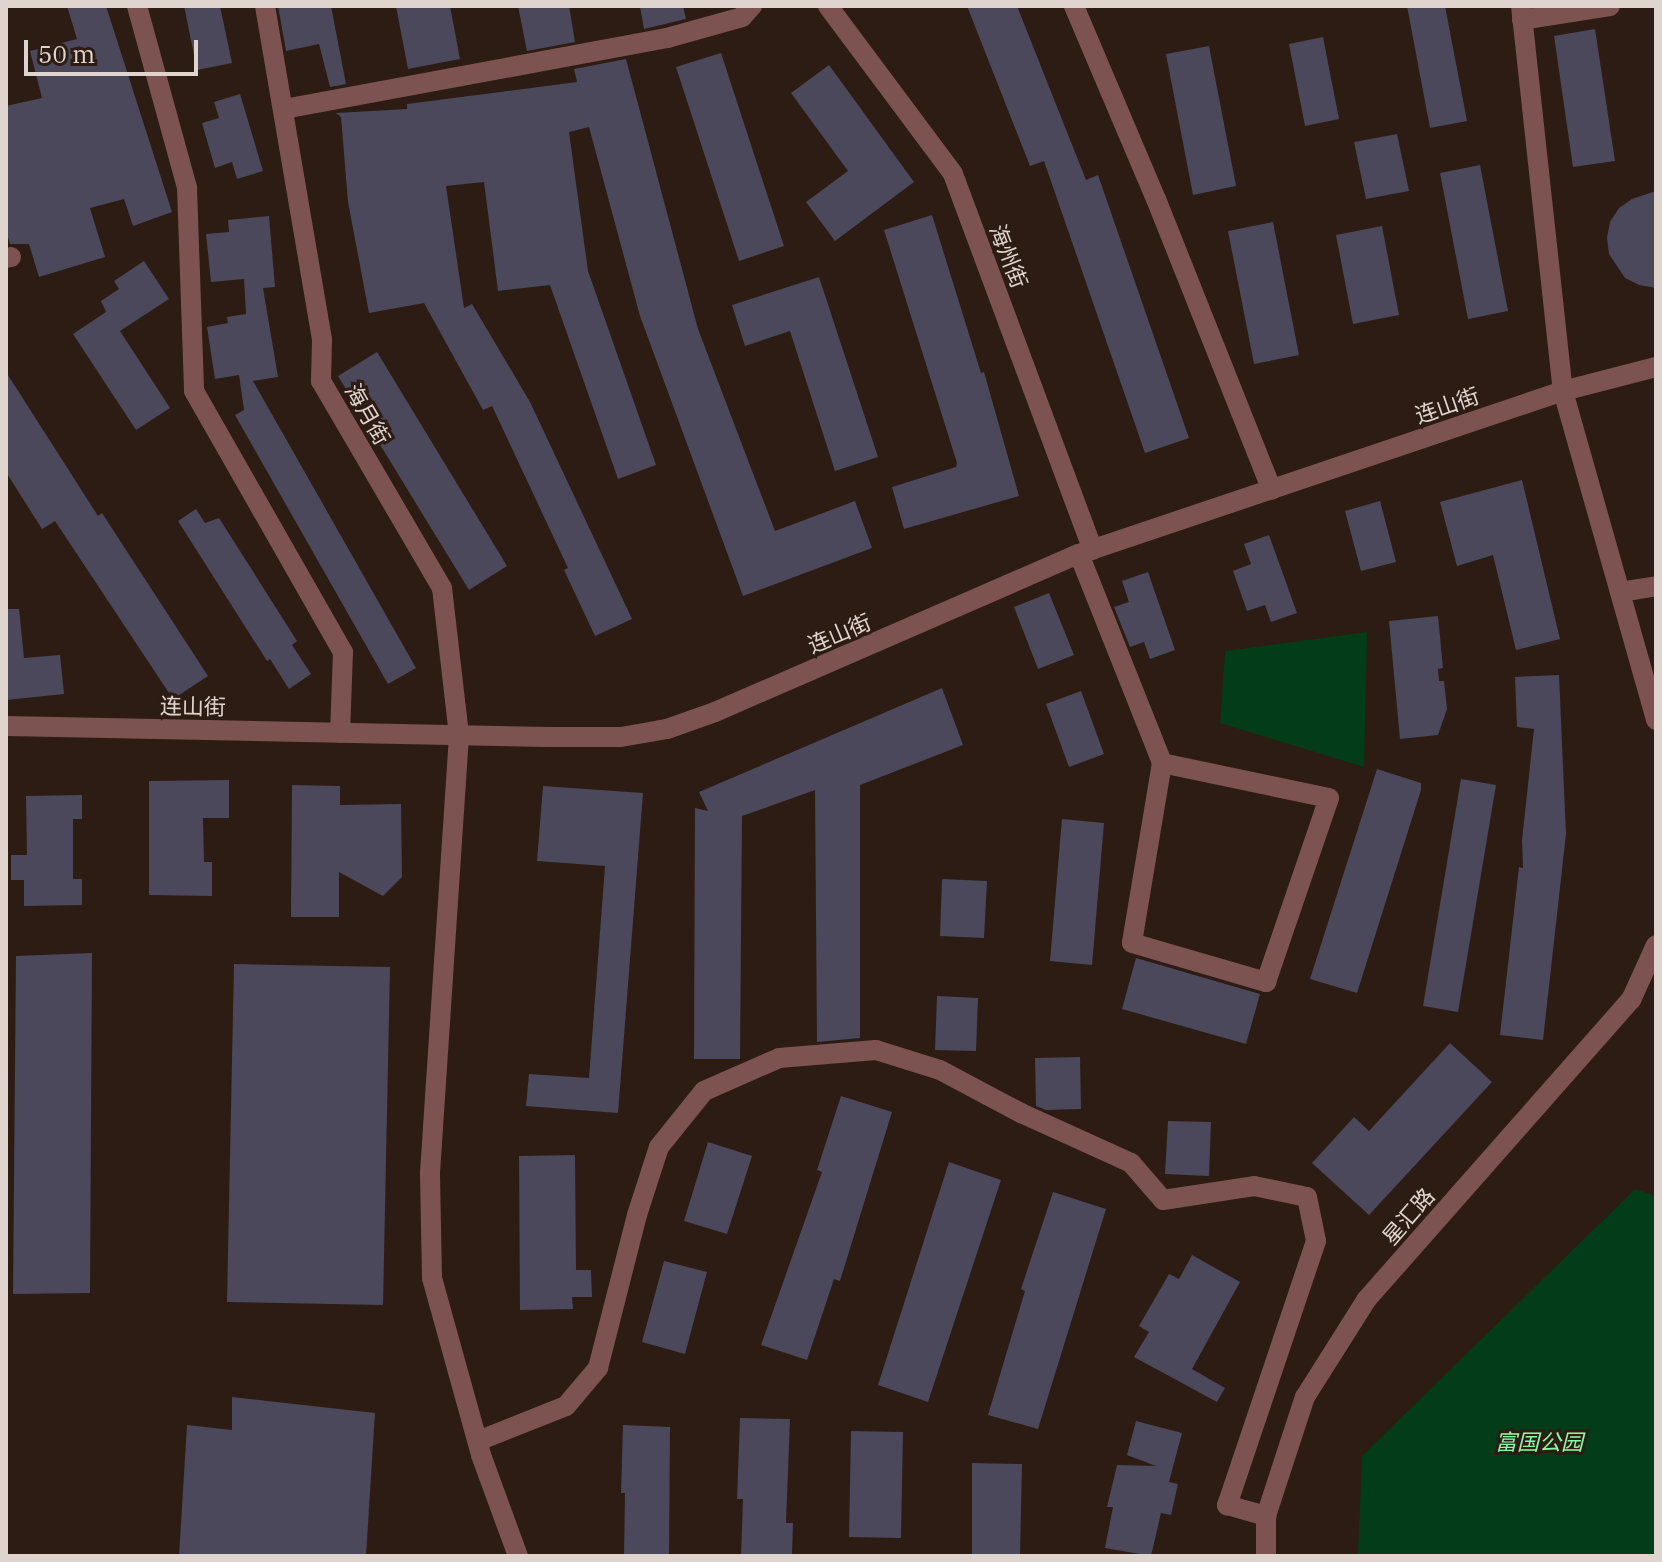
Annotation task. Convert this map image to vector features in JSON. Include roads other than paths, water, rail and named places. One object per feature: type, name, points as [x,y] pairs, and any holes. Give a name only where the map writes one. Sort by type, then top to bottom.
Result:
[{"type":"street","points":[[137,6],[187,188],[194,391],[343,652],[340,733]]},
{"type":"street","name":"海月街","points":[[265,6],[322,340],[321,381],[442,588],[459,736],[430,1174],[432,1278],[478,1441],[518,1556]]},
{"type":"street","points":[[284,109],[667,38],[742,17],[752,6]]},
{"type":"street","name":"海州街","points":[[828,6],[953,174],[1162,763]]},
{"type":"street","points":[[1074,6],[1168,229],[1272,490]]},
{"type":"street","points":[[1610,6],[1521,13],[1563,391],[1656,720]]},
{"type":"street","name":"连山街","points":[[6,726],[621,737],[667,729],[715,712],[1086,552],[1563,391],[1656,367]]},
{"type":"street","points":[[1620,592],[1656,586]]},
{"type":"street","points":[[1162,763],[1329,798],[1266,982],[1132,943],[1162,763]]},
{"type":"street","name":"星汇路","points":[[1266,1556],[1266,1516],[1305,1397],[1367,1299],[1631,1000],[1656,945]]},
{"type":"street","points":[[478,1441],[566,1406],[598,1368],[637,1215],[659,1147],[704,1091],[779,1058],[876,1050],[940,1070],[1021,1113],[1131,1163],[1163,1200],[1254,1186],[1307,1197],[1316,1241],[1227,1505],[1266,1516]]},
{"type":"park label","name":"富国公园","points":[[1539,1442]]}]
